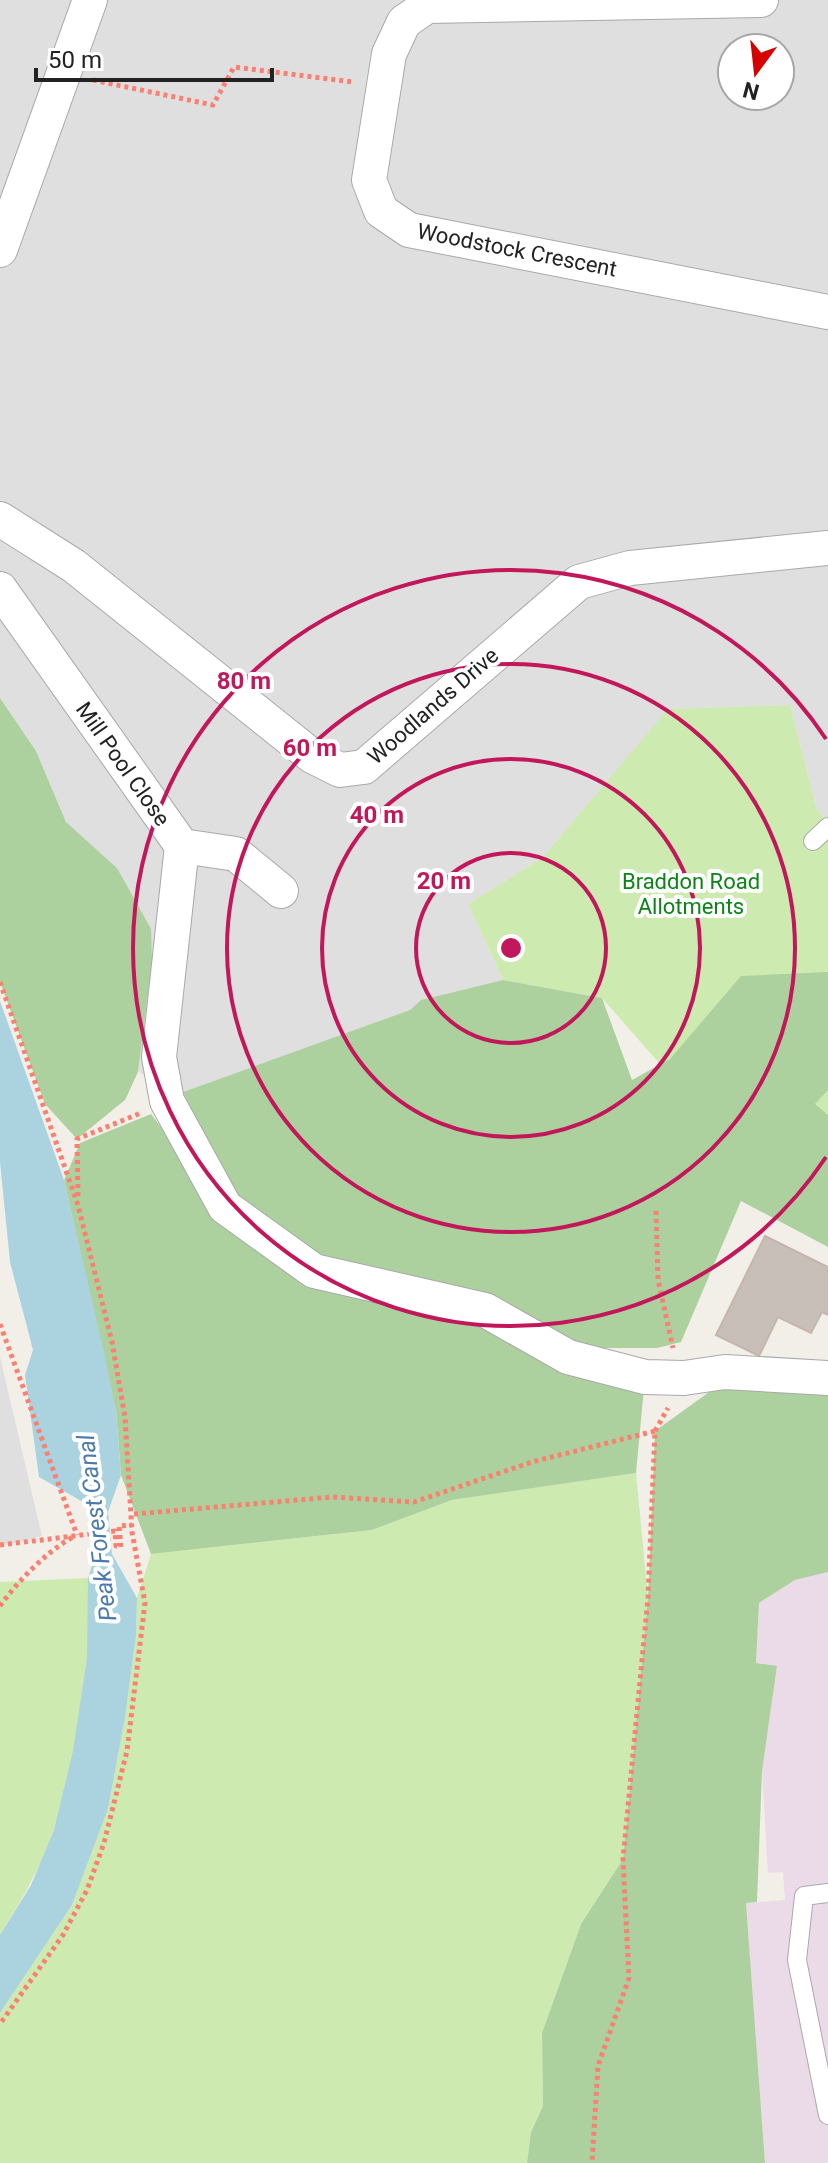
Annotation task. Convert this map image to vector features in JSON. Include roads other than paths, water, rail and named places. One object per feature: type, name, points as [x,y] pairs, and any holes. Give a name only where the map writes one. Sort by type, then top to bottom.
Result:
[{"type":"street","points":[[0,250],[90,0]]},
{"type":"street","name":"Woodstock Crescent","points":[[761,0],[427,6],[404,22],[389,54],[369,180],[381,211],[409,230],[828,312]]},
{"type":"street","name":"Woodlands Drive","points":[[0,519],[74,566],[312,756],[340,770],[364,767],[579,582],[630,568],[828,548]]},
{"type":"street","name":"Mill Pool Close","points":[[0,589],[182,846],[236,854],[281,891]]},
{"type":"street","points":[[182,846],[172,957],[159,1040],[167,1101],[225,1207],[314,1271],[485,1310],[568,1357],[645,1377],[684,1378],[725,1372],[828,1378]]},
{"type":"lane","points":[[813,841],[828,827]]},
{"type":"lane","points":[[828,1893],[804,1896],[797,1960],[828,2115]]},
{"type":"water","name":"Peak Forest Canal","points":[[0,1001],[64,1180],[104,1352],[116,1411],[121,1475],[108,1512],[112,1554],[137,1598],[136,1636],[125,1718],[108,1809],[72,1905],[0,2013],[0,1935],[31,1885],[54,1830],[73,1751],[87,1658],[88,1579],[95,1555],[90,1506],[39,1477],[25,1375],[33,1350],[10,1262],[0,1162]]},
{"type":"park label","name":"Braddon Road Allotments","points":[[691,894]]}]
